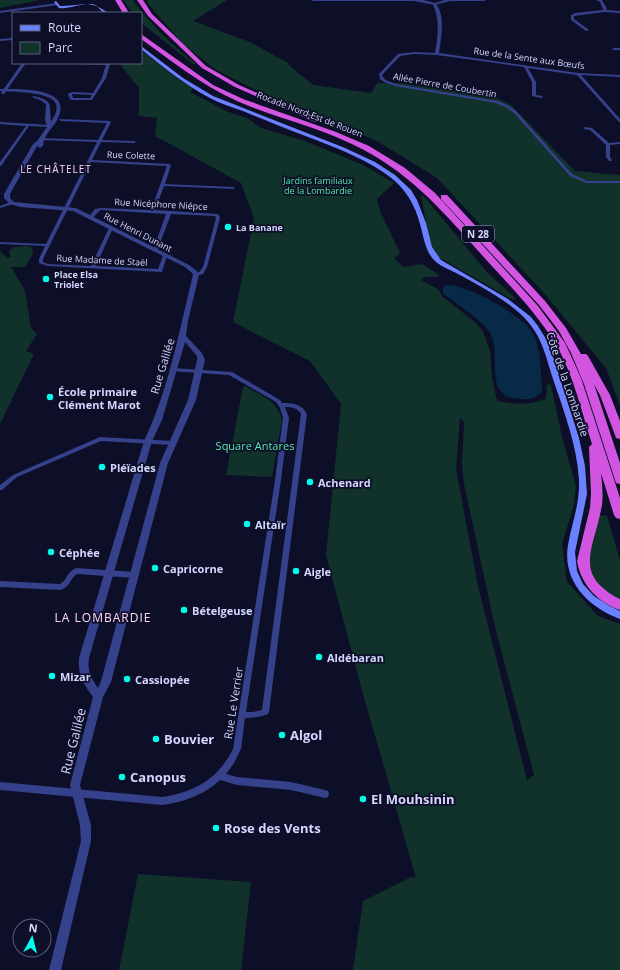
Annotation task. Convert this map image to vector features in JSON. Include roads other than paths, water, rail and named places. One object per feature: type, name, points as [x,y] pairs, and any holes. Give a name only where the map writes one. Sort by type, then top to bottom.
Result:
[{"type":"highway","points":[[118,0],[125,12]]},
{"type":"highway","points":[[140,0],[150,15],[204,67],[237,86],[301,113],[325,125]]},
{"type":"highway","name":"Rocade Nord-Est de Rouen","points":[[142,30],[195,69],[217,83],[241,95],[358,138],[401,161],[439,191],[542,303],[563,330],[576,353],[586,378],[620,480]]},
{"type":"highway","name":"Rocade Nord-Est de Rouen","points":[[142,37],[194,75],[212,86],[241,100],[353,142],[391,162],[423,186],[535,308],[552,330],[572,366],[620,515]]},
{"type":"highway","points":[[563,330],[587,360],[605,395],[620,435]]},
{"type":"highway","points":[[592,429],[596,500],[595,516],[583,561],[584,569],[585,574],[594,587],[602,595],[620,606]]},
{"type":"main road","points":[[79,0],[57,1],[59,7],[65,8],[81,3],[94,3],[100,5],[105,12]]},
{"type":"main road","name":"Côte de la Lombardie","points":[[142,48],[181,79],[212,97],[364,158],[388,173],[414,199],[431,253],[439,261],[517,308],[536,326],[553,369],[580,454],[583,475],[583,495],[580,517],[571,552],[573,572],[579,586],[590,597],[610,611],[620,615]]},
{"type":"street","points":[[312,0],[426,1],[443,3],[484,0]]},
{"type":"street","points":[[415,1],[422,0]]},
{"type":"street","points":[[598,0],[597,1],[604,10]]},
{"type":"street","points":[[0,11],[57,1]]},
{"type":"street","points":[[437,54],[443,3]]},
{"type":"street","points":[[587,30],[572,19],[573,15],[604,10],[620,12]]},
{"type":"street","points":[[0,40],[12,40]]},
{"type":"street","points":[[614,49],[620,49]]},
{"type":"street","name":"Rue de la Sente aux Bœufs","points":[[395,57],[414,53],[437,54],[578,74],[620,76]]},
{"type":"street","name":"Allée Pierre de Coubertin","points":[[395,57],[380,74],[381,78],[386,82],[403,87],[497,102],[508,107],[514,112],[571,176],[586,182],[620,182]]},
{"type":"street","points":[[2,92],[23,64]]},
{"type":"street","points":[[94,94],[70,94],[72,99],[91,99],[94,94],[107,70],[108,64]]},
{"type":"street","points":[[526,66],[534,82],[534,96],[541,97]]},
{"type":"street","points":[[578,74],[620,121]]},
{"type":"street","points":[[2,92],[31,96],[46,101],[49,106],[47,120],[49,126]]},
{"type":"street","points":[[0,207],[10,201],[41,144],[40,141],[60,108],[56,99],[41,94],[2,92]]},
{"type":"street","name":"Rue Madame de Staël","points":[[62,120],[109,122],[41,260],[43,264],[160,271],[165,256]]},
{"type":"street","points":[[0,123],[49,126]]},
{"type":"street","points":[[0,165],[28,125]]},
{"type":"street","points":[[585,128],[591,129],[608,144],[608,157],[610,160]]},
{"type":"street","points":[[40,141],[134,142]]},
{"type":"street","points":[[608,144],[620,143]]},
{"type":"street","points":[[0,153],[7,153]]},
{"type":"street","name":"Rue Colette","points":[[90,161],[168,164],[169,167],[152,211]]},
{"type":"street","points":[[162,185],[233,188]]},
{"type":"street","name":"Rue Henri Dunant","points":[[10,201],[24,206],[74,209],[155,251],[192,268],[196,275]]},
{"type":"street","name":"Rue Nicéphore Niépce","points":[[90,218],[97,210],[102,209],[213,214],[218,216],[205,267],[201,273],[196,275]]},
{"type":"street","points":[[155,251],[169,212]]},
{"type":"street","points":[[93,267],[111,228]]},
{"type":"street","points":[[0,243],[48,245]]},
{"type":"street","points":[[183,336],[183,330],[196,275]]},
{"type":"street","name":"Rue Galilée","points":[[76,793],[75,786],[98,696],[106,682],[162,470],[192,400],[199,371],[201,357],[191,343],[183,336],[158,420],[148,441],[82,665],[89,684],[98,696]]},
{"type":"street","points":[[172,370],[230,373],[274,398],[281,405],[298,407],[303,410],[304,414],[265,712],[253,715],[243,714]]},
{"type":"street","name":"Rue Le Verrier","points":[[0,786],[162,801],[174,800],[195,793],[220,776],[233,759],[237,749],[243,714],[284,438],[286,418],[281,405]]},
{"type":"street","points":[[0,488],[16,476],[97,440],[106,439],[173,443]]},
{"type":"street","points":[[0,584],[61,588],[66,584],[72,573],[76,571],[135,575]]},
{"type":"street","points":[[220,776],[237,781],[291,786],[325,794]]},
{"type":"street","points":[[55,970],[86,841],[86,821],[76,793]]},
{"type":"water","points":[[446,285],[455,286],[481,295],[508,311],[528,327],[534,335],[539,356],[542,392],[540,394],[532,398],[520,399],[508,397],[501,391],[495,374],[495,352],[490,333],[475,317],[443,294],[443,288]]},
{"type":"place","name":"La Banane","points":[[228,227]]},
{"type":"place","name":"Place Elsa Triolet","points":[[46,279]]},
{"type":"place","name":"École primaire Clément Marot","points":[[50,397]]},
{"type":"place","name":"Pléïades","points":[[102,467]]},
{"type":"place","name":"Achenard","points":[[310,482]]},
{"type":"place","name":"Altaïr","points":[[247,524]]},
{"type":"place","name":"Céphée","points":[[51,552]]},
{"type":"place","name":"Capricorne","points":[[155,568]]},
{"type":"place","name":"Aigle","points":[[296,571]]},
{"type":"place","name":"Bételgeuse","points":[[184,610]]},
{"type":"place","name":"Aldébaran","points":[[319,657]]},
{"type":"place","name":"Mizar","points":[[52,676]]},
{"type":"place","name":"Cassiopée","points":[[127,679]]},
{"type":"place","name":"Algol","points":[[282,735]]},
{"type":"place","name":"Bouvier","points":[[156,739]]},
{"type":"place","name":"Canopus","points":[[122,777]]},
{"type":"place","name":"El Mouhsinin","points":[[363,799]]},
{"type":"place","name":"Rose des Vents","points":[[216,828]]},
{"type":"district","name":"LE CHÂTELET","points":[[56,169]]},
{"type":"district","name":"LA LOMBARDIE","points":[[103,617]]},
{"type":"park label","name":"Jardins familiaux de la Lombardie","points":[[318,186]]},
{"type":"park label","name":"Square Antares","points":[[255,445]]}]
